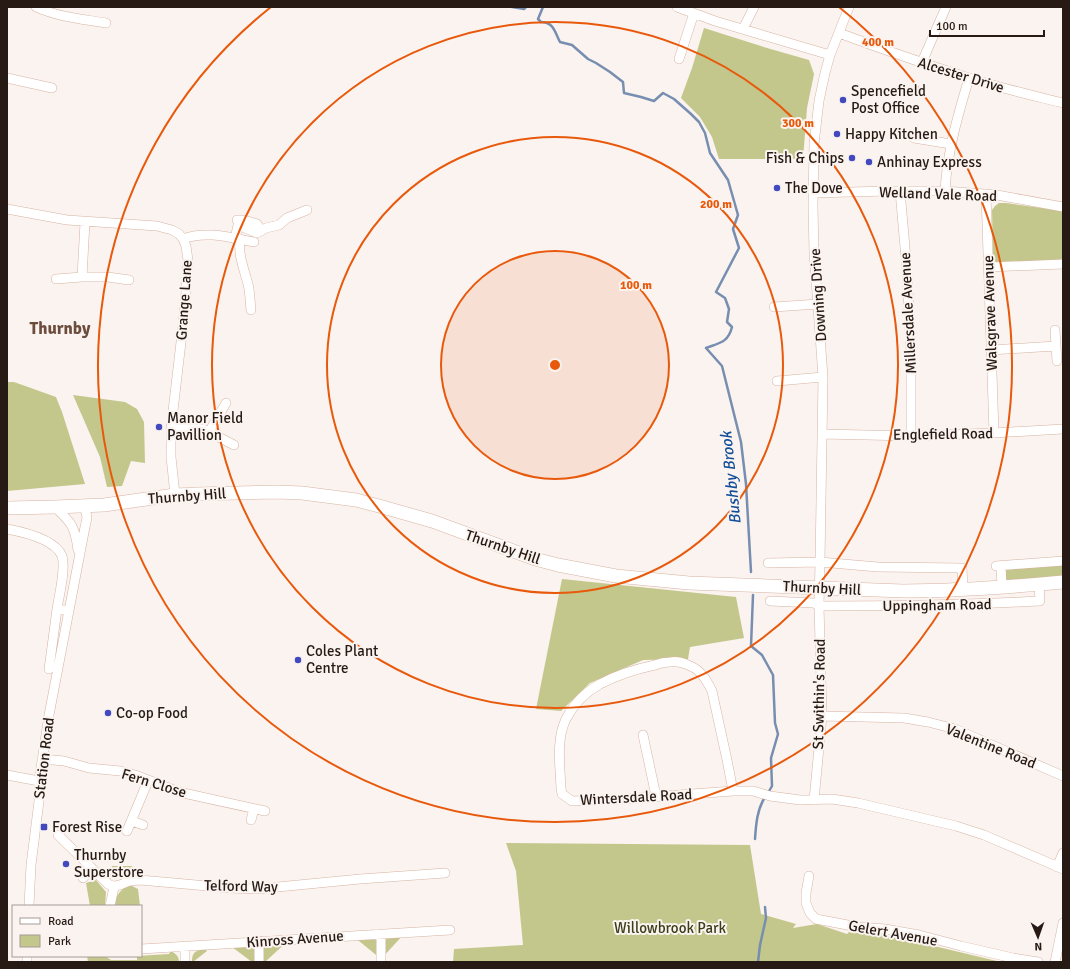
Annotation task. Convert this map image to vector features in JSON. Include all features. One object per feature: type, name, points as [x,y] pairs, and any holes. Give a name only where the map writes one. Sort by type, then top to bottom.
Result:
[{"type":"highway","name":"Thurnby Hill","points":[[7,508],[85,506],[175,495],[277,492],[302,493],[356,500],[402,512],[432,521],[529,557],[584,571],[616,576],[689,583],[903,591],[963,590],[1002,587]]},
{"type":"highway","name":"Uppingham Road","points":[[1002,587],[1063,582]]},
{"type":"street","points":[[36,7],[62,16],[106,23]]},
{"type":"street","points":[[677,7],[743,29],[830,55]]},
{"type":"street","points":[[743,29],[754,7]]},
{"type":"street","name":"Downing Drive","points":[[820,588],[823,377],[814,252],[814,144],[822,87],[830,55],[849,7]]},
{"type":"street","points":[[922,62],[946,7]]},
{"type":"street","points":[[679,59],[694,13]]},
{"type":"street","name":"Alcester Drive","points":[[839,32],[970,78],[1063,104]]},
{"type":"street","points":[[7,78],[52,88]]},
{"type":"street","points":[[945,191],[951,144],[958,114],[970,78]]},
{"type":"street","points":[[914,138],[951,144]]},
{"type":"street","name":"Millersdale Avenue","points":[[900,191],[908,285],[911,352],[911,436]]},
{"type":"street","name":"Welland Vale Road","points":[[813,193],[945,191],[997,194],[1063,207]]},
{"type":"street","name":"Walsgrave Avenue","points":[[986,194],[994,433]]},
{"type":"street","name":"Grange Lane","points":[[7,209],[67,220],[157,226],[172,230],[183,239],[188,252],[186,292],[171,428],[171,457],[175,495]]},
{"type":"street","points":[[251,310],[248,286],[240,256],[238,225],[257,233],[266,228],[279,225],[287,218],[307,210]]},
{"type":"street","points":[[236,220],[244,220],[257,224],[261,231]]},
{"type":"street","points":[[82,277],[85,222]]},
{"type":"street","points":[[183,239],[211,235],[254,242]]},
{"type":"street","points":[[988,266],[1063,264]]},
{"type":"street","points":[[56,279],[108,277],[129,280]]},
{"type":"street","points":[[774,306],[818,304]]},
{"type":"street","points":[[1055,330],[1057,361]]},
{"type":"street","points":[[991,350],[1056,346]]},
{"type":"street","points":[[777,381],[823,377]]},
{"type":"street","points":[[209,432],[226,403]]},
{"type":"street","points":[[171,428],[203,430],[234,444]]},
{"type":"street","name":"Englefield Road","points":[[822,434],[911,436],[1063,429]]},
{"type":"street","name":"Station Road","points":[[29,905],[31,864],[40,793],[39,781],[42,759],[86,518],[85,506]]},
{"type":"street","name":"Station Road","points":[[55,507],[75,530],[79,557]]},
{"type":"street","points":[[7,529],[24,532],[48,542],[59,551],[62,557],[63,572],[49,669]]},
{"type":"street","points":[[1002,587],[998,566],[1063,561]]},
{"type":"street","name":"Uppingham Road","points":[[768,563],[820,562],[878,567],[962,568],[963,590]]},
{"type":"street","name":"Uppingham Road","points":[[770,601],[814,603],[819,606],[892,606],[969,605],[1040,601],[1039,584]]},
{"type":"street","name":"St Swithin's Road","points":[[814,800],[822,716],[819,606],[820,588]]},
{"type":"street","points":[[58,609],[69,611]]},
{"type":"street","name":"Wintersdale Road","points":[[733,791],[728,760],[712,691],[707,681],[699,671],[688,665],[668,661],[615,677],[599,685],[577,702],[565,719],[560,747],[561,788],[562,794],[572,801],[733,791],[753,792],[800,800],[832,799],[858,803],[956,826],[984,835],[1060,868]]},
{"type":"street","name":"Valentine Road","points":[[822,716],[904,718],[928,722],[955,729],[1063,776]]},
{"type":"street","points":[[643,735],[656,796]]},
{"type":"street","name":"Fern Close","points":[[42,759],[64,761],[89,768],[120,771],[135,775],[179,792],[265,811]]},
{"type":"street","points":[[7,776],[39,781]]},
{"type":"street","points":[[127,831],[148,780]]},
{"type":"street","points":[[251,820],[254,809]]},
{"type":"street","points":[[132,820],[143,825]]},
{"type":"street","points":[[58,835],[108,884],[114,886],[110,905]]},
{"type":"street","points":[[1060,868],[1063,853]]},
{"type":"street","points":[[83,878],[92,868]]},
{"type":"street","name":"Telford Way","points":[[114,886],[140,880],[222,888],[257,889],[360,879],[445,873]]},
{"type":"street","name":"Gelert Avenue","points":[[809,876],[806,903],[810,913],[816,919],[858,927],[885,929],[920,935],[1013,958],[1038,962]]},
{"type":"street","points":[[1055,962],[1063,923]]},
{"type":"street","name":"Kinross Avenue","points":[[142,949],[450,930]]},
{"type":"street","points":[[380,934],[381,962]]},
{"type":"street","points":[[259,941],[259,962]]},
{"type":"street","points":[[185,946],[185,962]]},
{"type":"green space","points":[[704,28],[809,60],[814,74],[807,108],[803,159],[719,159],[712,137],[700,117],[681,98]]},
{"type":"green space","points":[[999,203],[1063,211],[1063,262],[997,263],[993,259],[992,210]]},
{"type":"green space","points":[[7,382],[14,382],[56,397],[85,484],[7,491]]},
{"type":"green space","points":[[73,395],[125,402],[137,409],[144,422],[145,463],[131,461],[122,486],[107,487],[100,457]]},
{"type":"green space","points":[[1063,564],[1063,578],[1008,582],[1005,580],[1005,570]]},
{"type":"green space","points":[[562,579],[736,597],[744,638],[690,647],[688,659],[643,660],[590,683],[561,711],[536,709]]},
{"type":"green space","name":"Willowbrook Park","points":[[506,843],[750,845],[761,914],[796,924],[793,928],[817,924],[847,934],[851,930],[913,941],[1001,962],[453,962],[454,949],[523,945],[516,871]]},
{"type":"green space","points":[[112,866],[133,866],[108,880]]},
{"type":"green space","points":[[96,880],[106,892],[105,905],[90,905],[86,883]]},
{"type":"green space","points":[[130,885],[138,889],[140,905],[113,905],[119,893]]},
{"type":"green space","points":[[405,933],[381,959],[353,936]]},
{"type":"green space","points":[[290,939],[265,962],[252,962],[228,944]]},
{"type":"green space","points":[[200,950],[207,951],[192,962],[193,954]]},
{"type":"green space","points":[[171,951],[177,955],[179,962],[88,962],[87,957],[106,957],[111,960],[137,960],[137,957],[142,957],[142,956],[169,954]]},
{"type":"waterway","name":"Bushby Brook","points":[[512,7],[524,9],[526,7]]},
{"type":"waterway","name":"Bushby Brook","points":[[543,7],[538,19],[541,22],[545,22],[551,26],[560,42],[572,45],[588,59],[610,72],[623,82],[624,93],[654,101],[663,93],[674,99],[691,114],[699,122],[705,133],[710,153],[728,180],[738,215],[733,229],[739,248],[716,292],[725,298],[729,309],[727,322],[732,327],[728,336],[722,342],[706,348],[722,366],[741,442],[746,484],[751,572]]},
{"type":"waterway","name":"Bushby Brook","points":[[753,595],[751,646],[762,655],[773,675],[775,723],[778,734],[771,758],[772,786],[768,793]]},
{"type":"waterway","name":"Bushby Brook","points":[[755,839],[756,823],[765,797]]},
{"type":"waterway","name":"Bushby Brook","points":[[758,962],[766,918],[765,907]]},
{"type":"place","name":"Spencefield Post Office","points":[[843,100]]},
{"type":"place","name":"Happy Kitchen","points":[[837,134]]},
{"type":"place","name":"Fish & Chips","points":[[852,158]]},
{"type":"place","name":"Anhinay Express","points":[[869,162]]},
{"type":"place","name":"The Dove","points":[[777,188]]},
{"type":"place","name":"Manor Field Pavillion","points":[[159,427]]},
{"type":"place","name":"Coles Plant Centre","points":[[298,660]]},
{"type":"place","name":"Co-op Food","points":[[108,713]]},
{"type":"place","name":"Forest Rise","points":[[44,827]]},
{"type":"place","name":"Thurnby Superstore","points":[[66,864]]},
{"type":"district","name":"Thurnby","points":[[60,328]]}]
